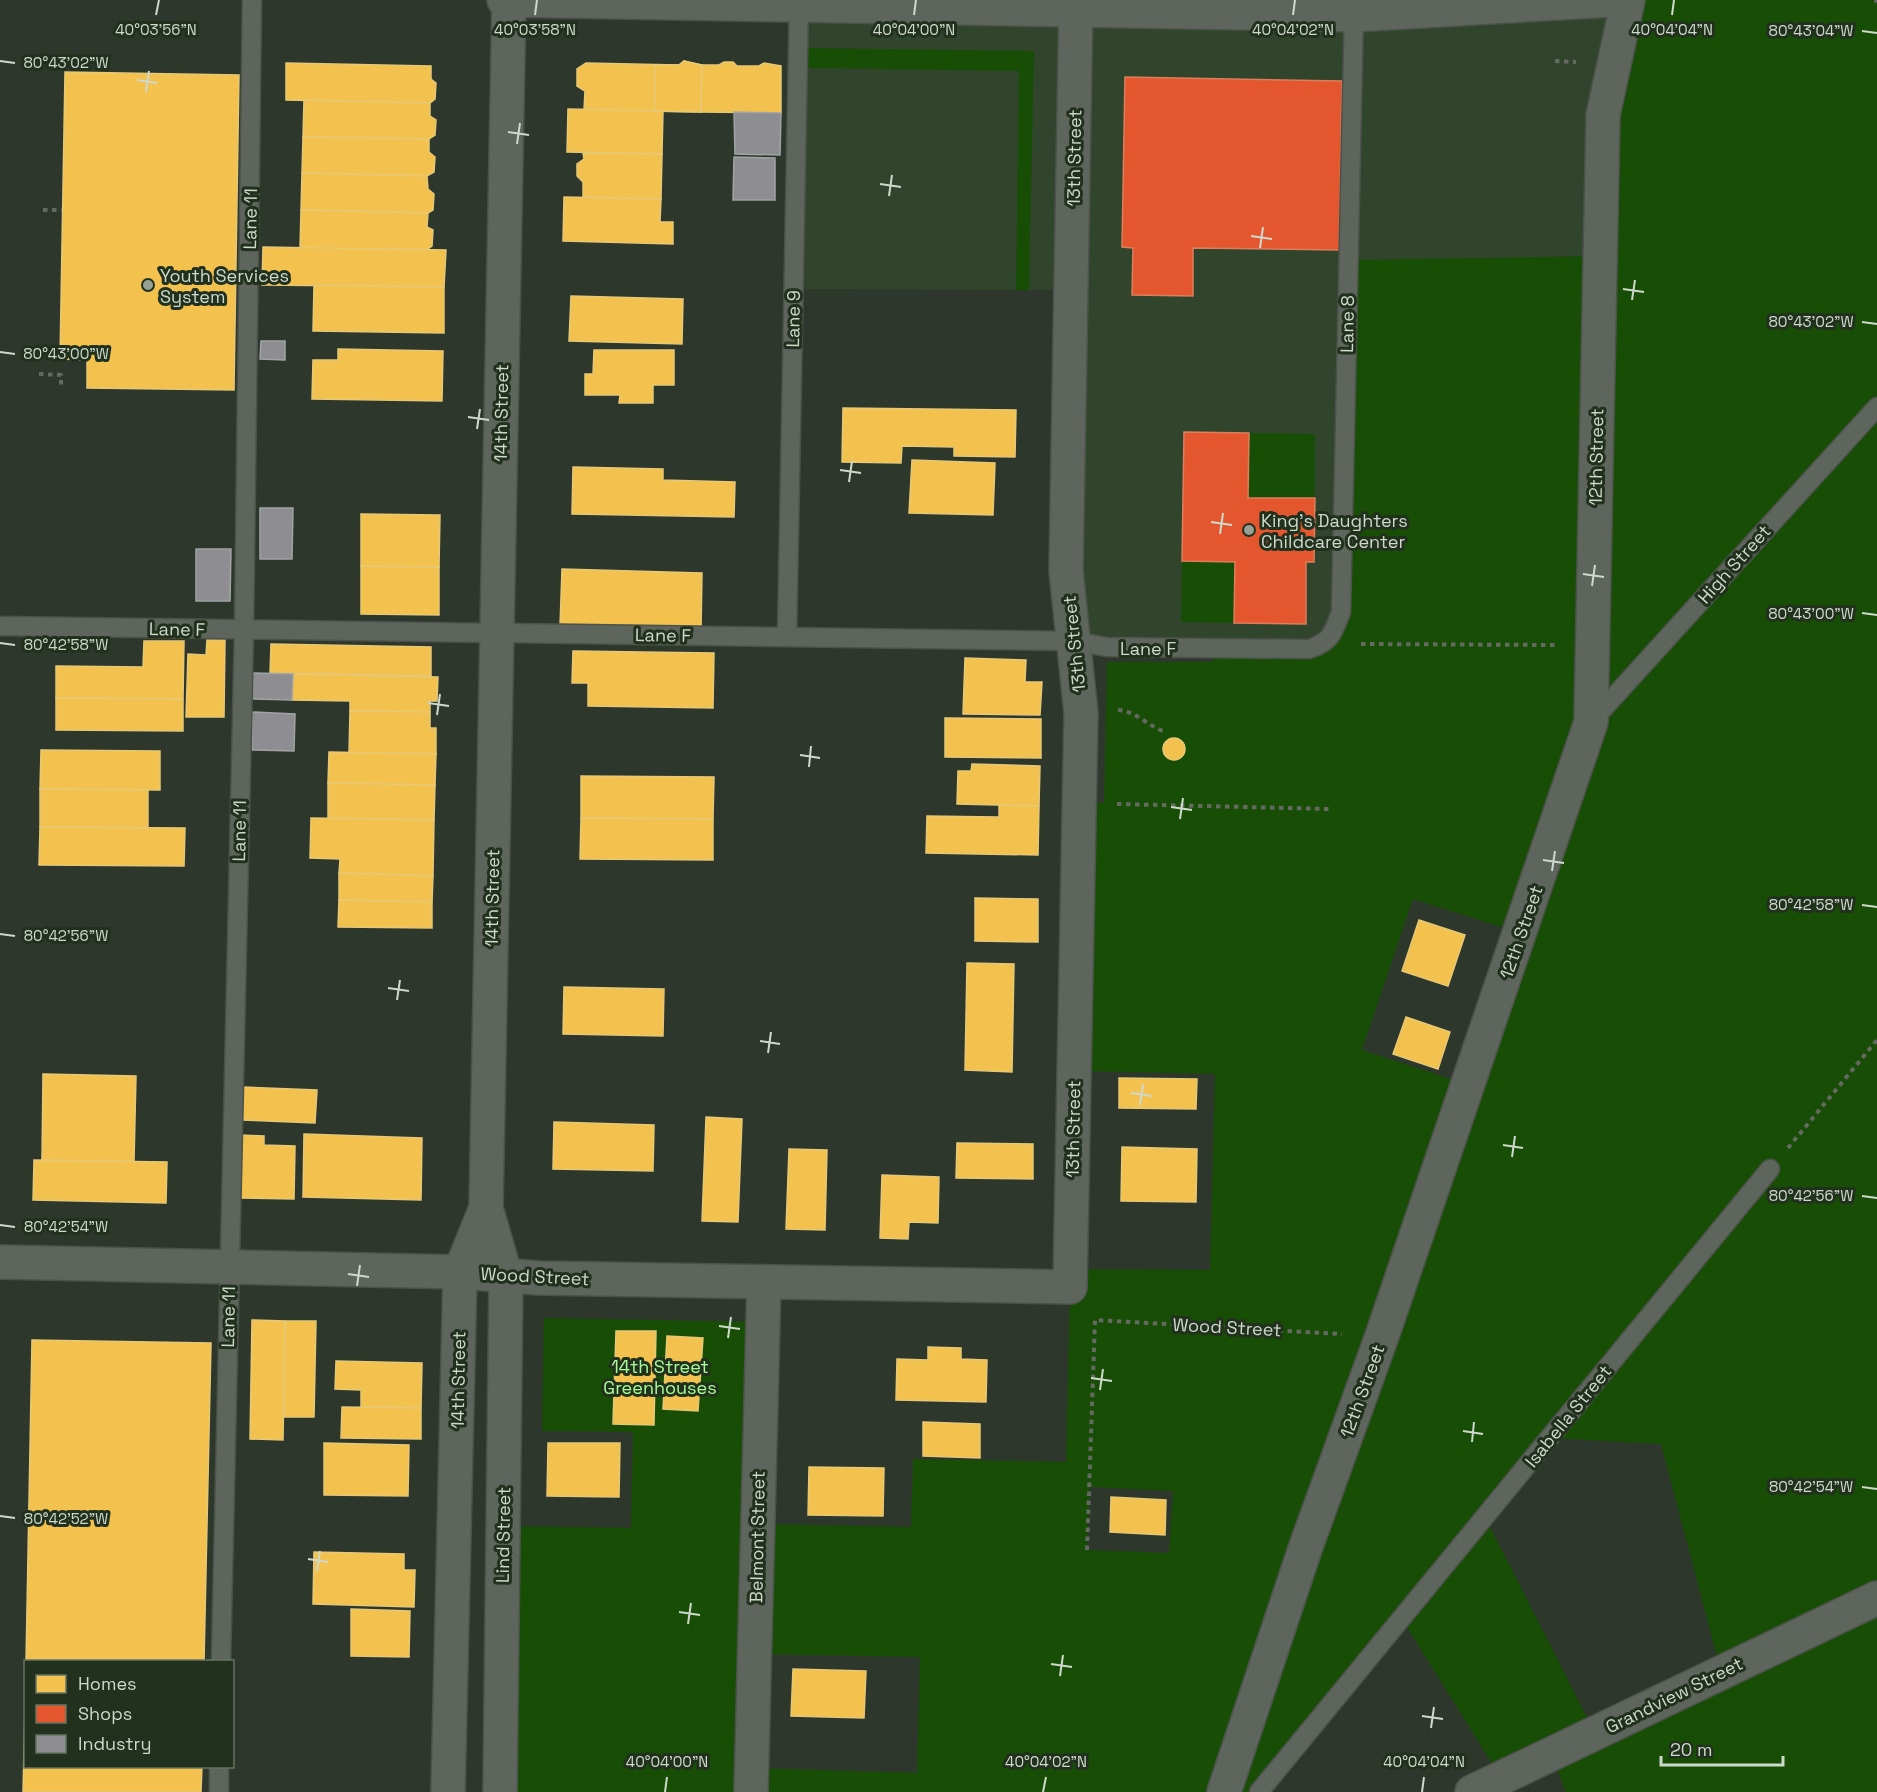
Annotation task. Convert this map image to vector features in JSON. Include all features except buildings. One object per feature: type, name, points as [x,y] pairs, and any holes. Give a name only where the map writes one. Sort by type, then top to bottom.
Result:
[{"type":"street","points":[[506,0],[1354,8],[1611,0]]},
{"type":"street","name":"14th Street","points":[[448,1792],[460,1272],[486,1208],[506,0]]},
{"type":"street","name":"12th Street","points":[[1224,1792],[1301,1560],[1390,1314],[1591,722],[1603,115],[1628,0]]},
{"type":"street","name":"13th Street","points":[[1070,1287],[1081,713],[1066,571],[1076,5]]},
{"type":"street","name":"Lind Street","points":[[486,1208],[506,1277],[500,1792]]},
{"type":"street","name":"Wood Street","points":[[0,1262],[229,1265],[460,1272],[506,1277],[1070,1287]]},
{"type":"street","name":"Belmont Street","points":[[752,1792],[764,1283]]},
{"type":"street","name":"Grandview Street","points":[[1472,1792],[1877,1598]]},
{"type":"lane","name":"Lane 11","points":[[221,1660],[244,630],[252,0]]},
{"type":"lane","name":"Lane 9","points":[[787,637],[799,2]]},
{"type":"lane","name":"Lane 8","points":[[1325,644],[1341,612],[1354,8]]},
{"type":"lane","name":"High Street","points":[[1591,722],[1877,407]]},
{"type":"lane","name":"Lane F","points":[[0,626],[1073,641],[1107,647],[1309,649],[1325,644]]},
{"type":"lane","name":"Isabella Street","points":[[1259,1792],[1770,1169]]},
{"type":"lane","points":[[219,1768],[219,1792]]},
{"type":"path","points":[[1555,61],[1583,62]]},
{"type":"path","points":[[43,210],[62,210]]},
{"type":"path","points":[[39,374],[61,375],[61,387]]},
{"type":"path","points":[[1325,644],[1558,645]]},
{"type":"path","points":[[1114,710],[1134,714],[1151,728],[1166,732]]},
{"type":"path","points":[[1115,804],[1329,809]]},
{"type":"path","points":[[1770,1169],[1877,1040]]},
{"type":"path","name":"Wood Street","points":[[1087,1550],[1095,1320],[1346,1334]]},
{"type":"shaded area","points":[[1611,0],[1600,256],[1341,612],[1325,644],[1073,641],[1071,290],[793,289],[799,5]]},
{"type":"green space","name":"14th Street Greenhouses","points":[[1628,0],[1877,0],[1877,1792],[1566,1792],[1551,1754],[1501,1778],[1402,1619],[1259,1792],[500,1792],[503,1526],[631,1528],[633,1432],[542,1431],[544,1318],[763,1322],[758,1524],[911,1527],[913,1459],[1066,1462],[1070,1287],[1085,1269],[1210,1270],[1215,1074],[1074,1071],[1079,803],[1104,803],[1107,662],[1213,662],[1214,648],[1309,649],[1334,630],[1349,260],[1600,256]],"holes":[[[1413,899],[1520,933],[1469,1085],[1362,1050]],[[1550,1438],[1661,1444],[1721,1672],[1595,1733],[1485,1517]],[[1090,1487],[1173,1491],[1169,1553],[1087,1550]],[[755,1654],[920,1657],[917,1773],[752,1768]]]},
{"type":"green space","points":[[808,48],[1034,51],[1029,290],[1016,290],[1019,71],[808,68]]},
{"type":"green space","points":[[1249,433],[1315,434],[1315,498],[1248,498]]},
{"type":"green space","points":[[1182,561],[1235,562],[1234,623],[1181,622]]},
{"type":"place","name":"Youth Services System","points":[[148,285]]},
{"type":"place","name":"King's Daughters Childcare Center","points":[[1249,530]]}]
